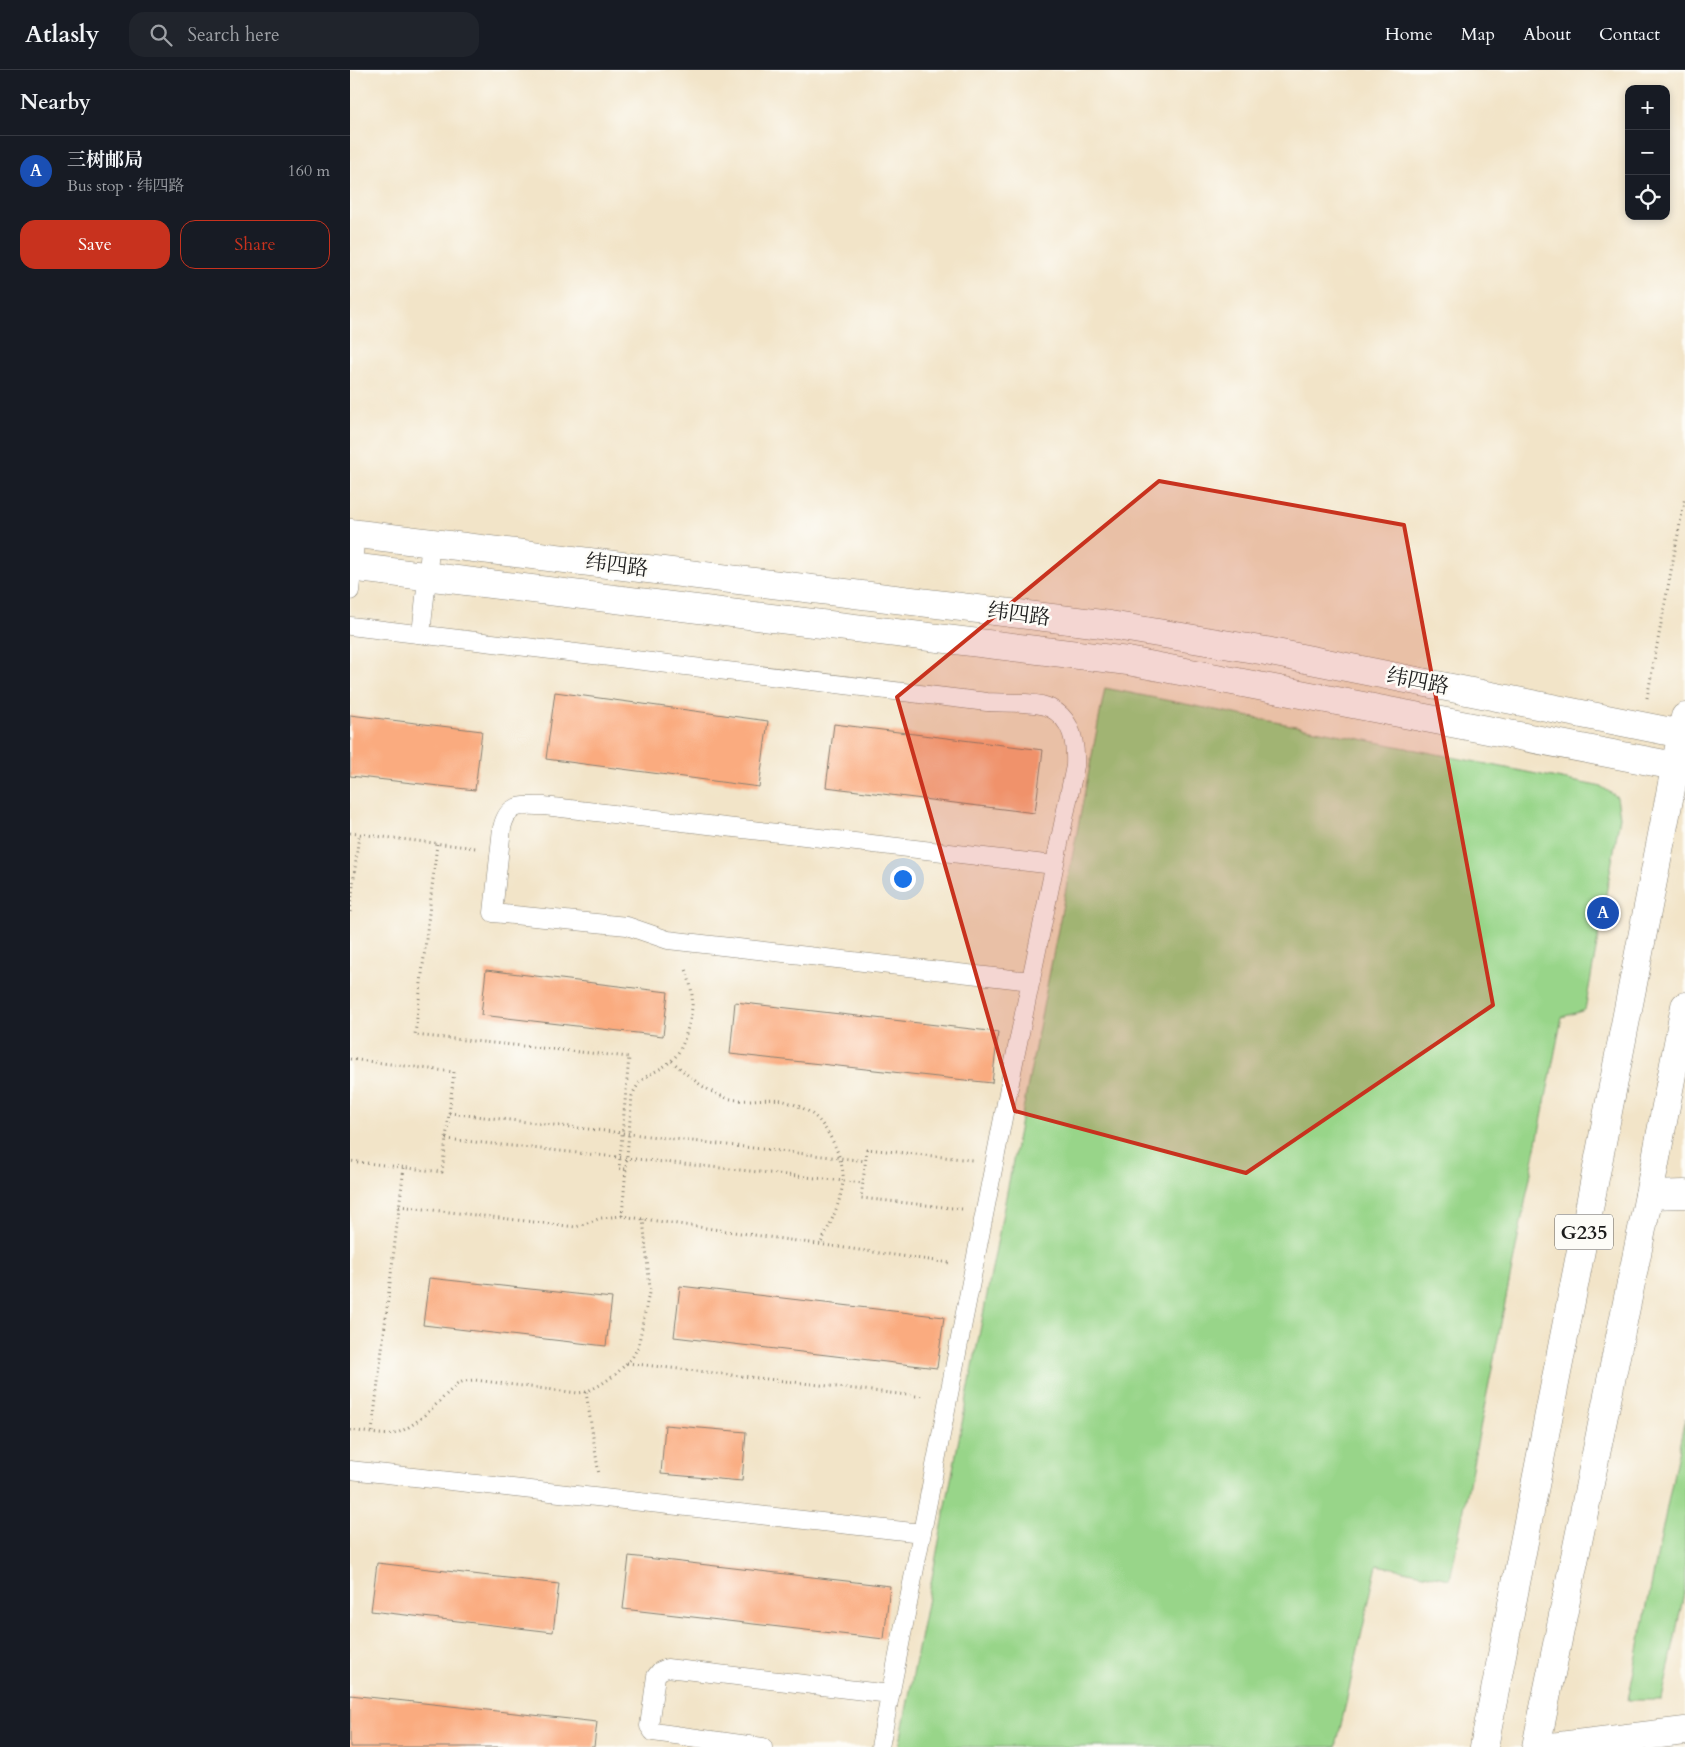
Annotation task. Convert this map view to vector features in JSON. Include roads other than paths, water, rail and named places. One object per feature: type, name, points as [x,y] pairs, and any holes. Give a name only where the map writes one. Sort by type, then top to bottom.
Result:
[{"type":"main road","name":"纬四路","points":[[353,533],[1110,626],[1266,651],[1642,725],[1683,725]]},
{"type":"main road","name":"纬四路","points":[[351,575],[427,576],[1128,661],[1675,766]]},
{"type":"main road","name":"G235","points":[[1484,1747],[1683,725]]},
{"type":"main road","name":"G235","points":[[1536,1747],[1649,1195],[1685,1006]]},
{"type":"main road","points":[[1649,1195],[1685,1194]]},
{"type":"main road","points":[[1550,1747],[1685,1731]]},
{"type":"lane","points":[[351,575],[353,533]]},
{"type":"lane","points":[[421,634],[431,542]]},
{"type":"lane","points":[[350,626],[987,702],[1030,704],[1050,708],[1065,720],[1073,734],[1076,748],[1075,766],[994,1163],[880,1747]]},
{"type":"lane","points":[[1031,981],[680,942],[668,940],[627,926],[493,913],[504,818],[509,810],[519,806],[536,806],[1054,865]]},
{"type":"lane","points":[[350,1470],[922,1533]]},
{"type":"lane","points":[[764,1747],[653,1732],[649,1726],[656,1676],[660,1671],[667,1668],[890,1694]]},
{"type":"place","name":"三树邮局","points":[[1603,913]]}]
